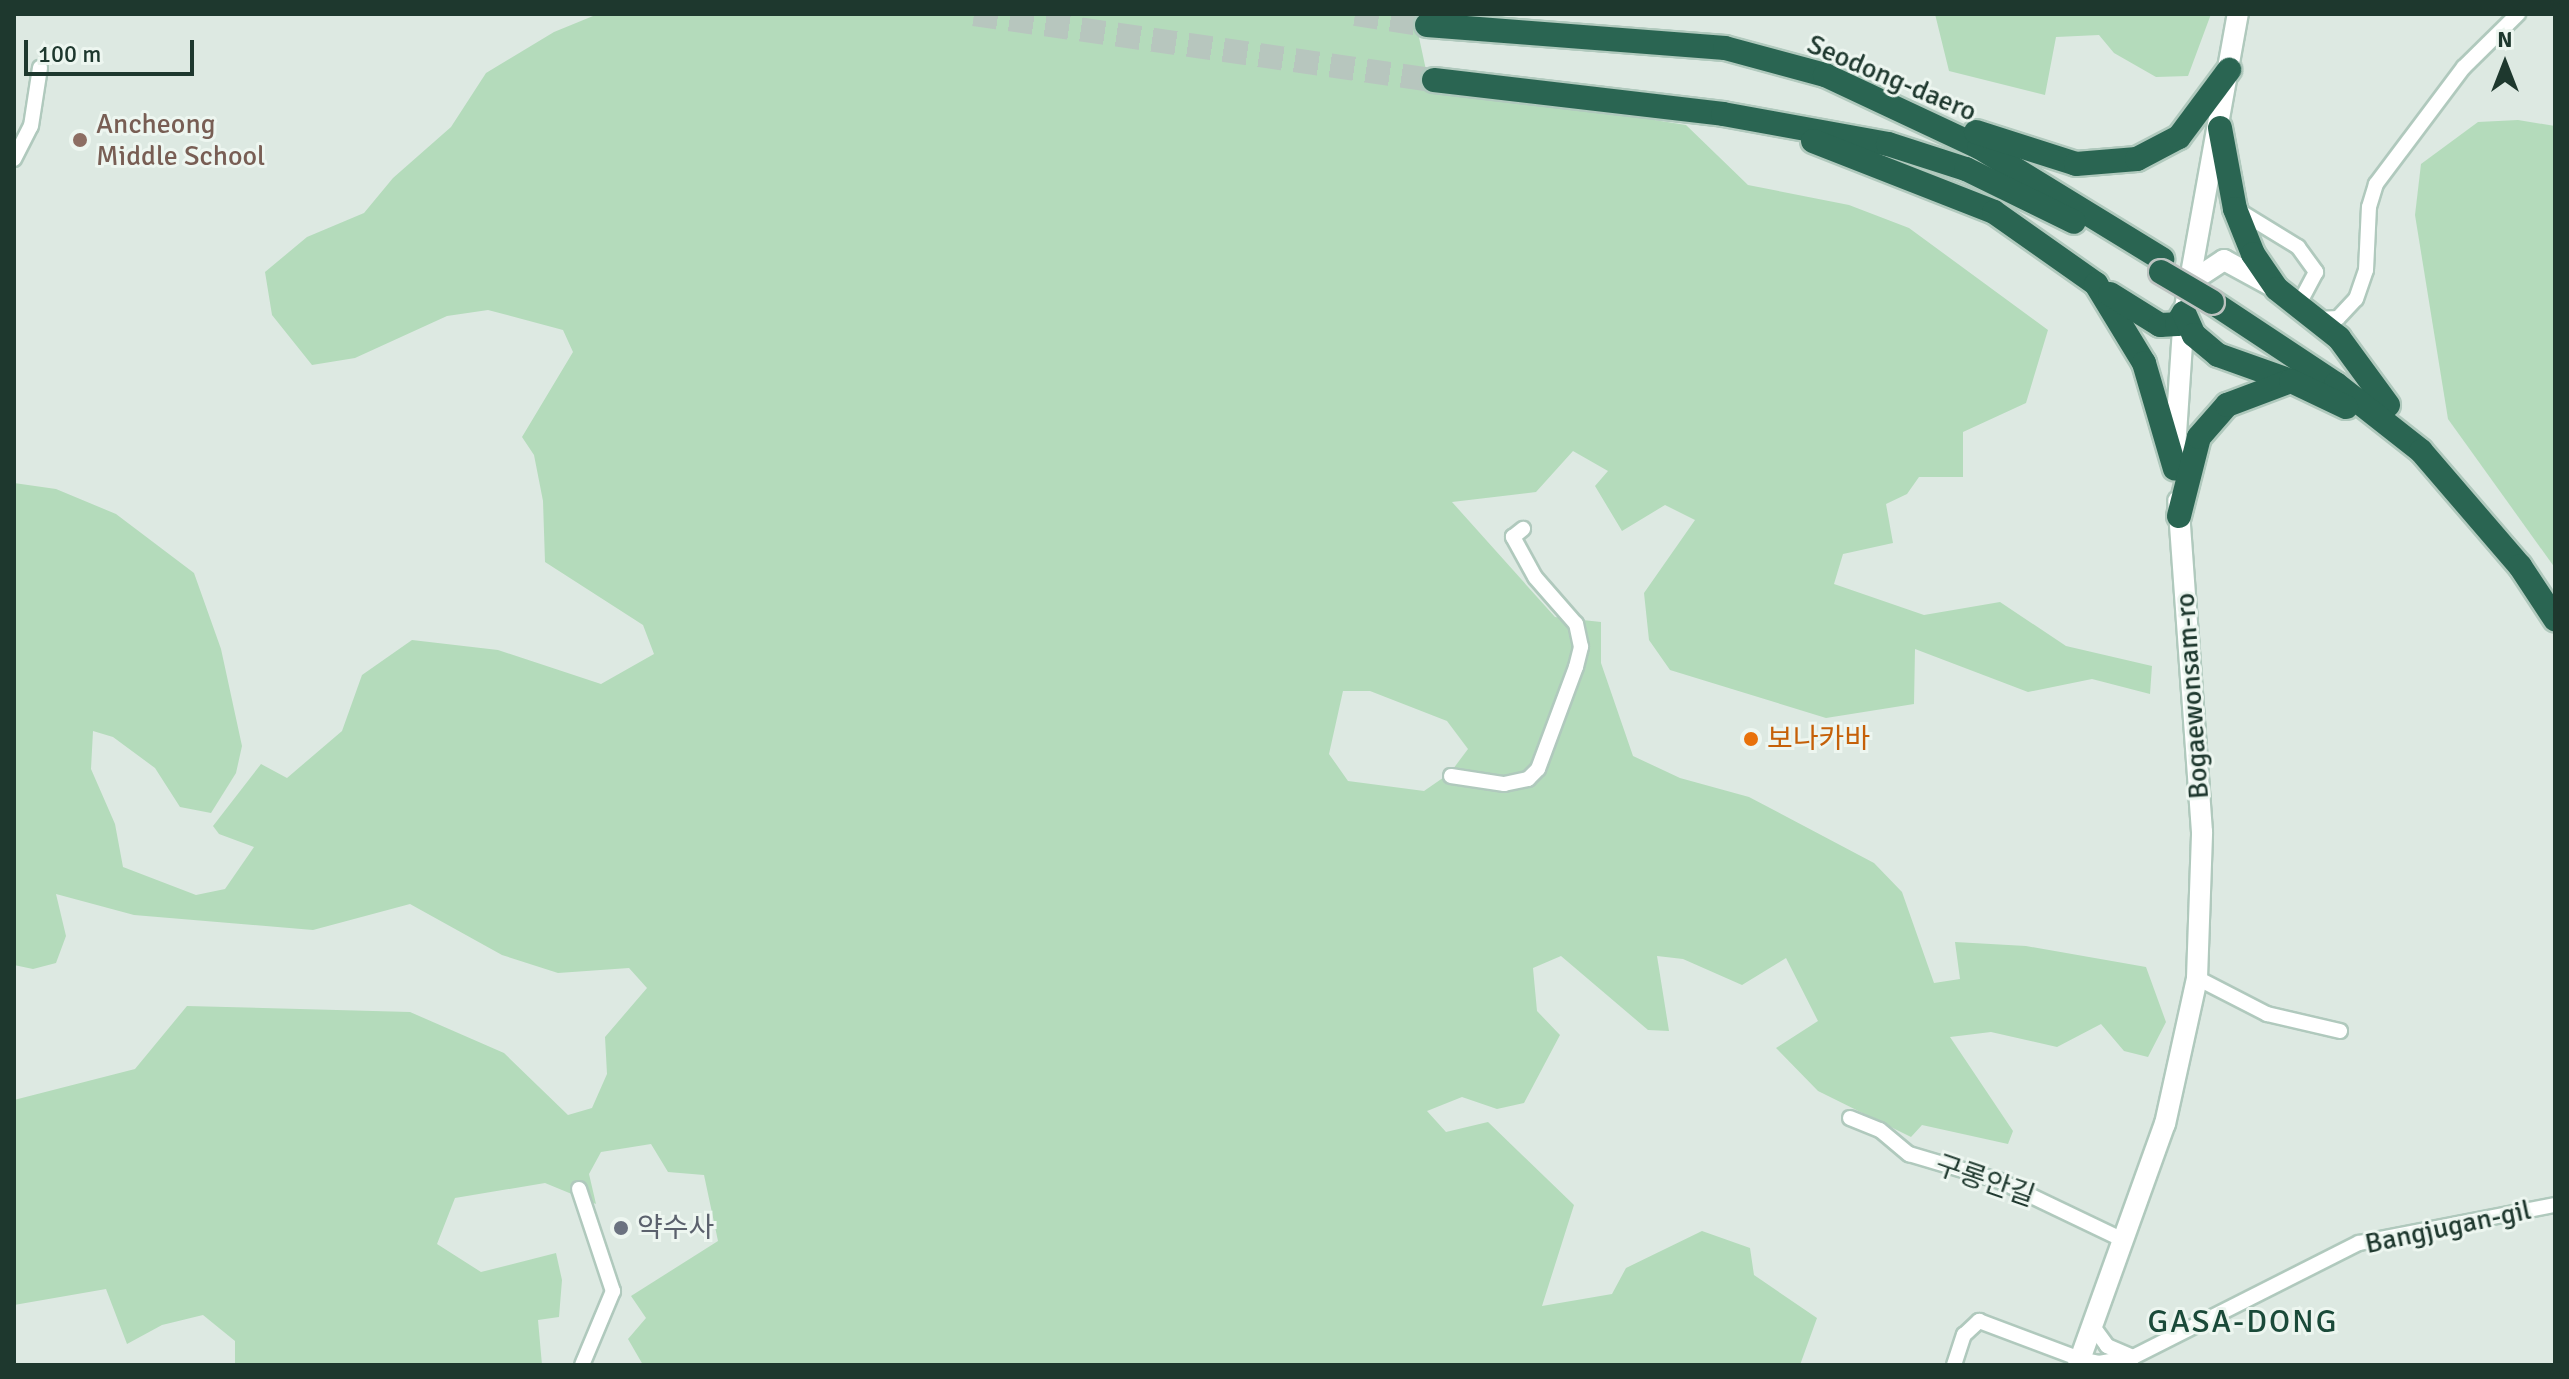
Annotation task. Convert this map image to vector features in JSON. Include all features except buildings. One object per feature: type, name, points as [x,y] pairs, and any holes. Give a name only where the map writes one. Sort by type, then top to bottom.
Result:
[{"type":"highway","name":"Seodong-daero","points":[[1427,25],[1725,48],[1825,75],[1979,147],[2162,266]]},
{"type":"highway","points":[[1825,75],[1905,98],[2043,157],[2107,164],[2137,159],[2179,137],[2229,70]]},
{"type":"highway","name":"Seodong-daero","points":[[1434,80],[1723,114],[1888,144],[1966,169],[2162,266]]},
{"type":"highway","points":[[1723,114],[1834,148],[1994,212],[2160,325],[2177,324],[2184,313]]},
{"type":"highway","points":[[2220,128],[2235,209],[2253,254],[2277,289],[2339,338],[2391,416],[2471,504],[2555,619]]},
{"type":"highway","points":[[2162,266],[2213,295],[2391,416],[2484,497],[2555,591]]},
{"type":"highway","points":[[2096,284],[2144,363],[2175,469]]},
{"type":"highway","points":[[2184,313],[2194,335],[2218,355],[2391,416]]},
{"type":"highway","points":[[2179,516],[2194,452],[2207,422],[2247,393],[2291,381]]},
{"type":"main road","name":"Bogaewonsam-ro","points":[[2079,1362],[2176,1088],[2197,978],[2202,832],[2175,469],[2175,388],[2189,283],[2220,128],[2238,14]]},
{"type":"main road","points":[[2189,283],[2224,260],[2277,289]]},
{"type":"street","points":[[2235,209],[2298,247],[2316,272],[2305,313],[2338,318],[2352,309],[2366,270],[2369,207],[2376,184],[2464,67],[2518,14]]},
{"type":"street","points":[[14,159],[31,126],[40,68]]},
{"type":"street","points":[[1451,776],[1504,784],[1528,779],[1538,769],[1576,667],[1581,647],[1576,624],[1535,577],[1513,537],[1523,529]]},
{"type":"street","points":[[2197,978],[2267,1014],[2340,1031]]},
{"type":"street","name":"구롱안길","points":[[1850,1118],[1880,1130],[1909,1154],[2000,1181],[2123,1240]]},
{"type":"street","points":[[579,1189],[613,1291],[582,1365]]},
{"type":"street","name":"Bangjugan-gil","points":[[2079,1362],[2099,1363],[2133,1357],[2359,1243],[2555,1205]]},
{"type":"street","points":[[1954,1365],[1964,1335],[1979,1321],[2079,1362]]},
{"type":"street","points":[[2092,1325],[2107,1346],[2133,1357]]},
{"type":"green space","points":[[598,14],[1414,14],[1429,84],[1686,125],[1748,185],[1849,205],[1909,228],[2048,330],[2026,403],[1963,432],[1963,477],[1919,477],[1907,494],[1886,504],[1893,543],[1843,554],[1834,584],[1924,615],[2000,602],[2066,646],[2152,666],[2150,694],[2092,679],[2028,692],[1915,649],[1914,704],[1826,718],[1670,670],[1649,640],[1644,593],[1695,520],[1665,505],[1622,531],[1595,486],[1608,471],[1573,451],[1536,492],[1452,502],[1555,617],[1601,622],[1601,663],[1633,756],[1680,778],[1749,797],[1874,863],[1902,892],[1934,983],[1960,979],[1955,942],[2026,946],[2146,967],[2166,1022],[2148,1057],[2124,1051],[2101,1024],[2057,1047],[1991,1032],[1950,1037],[2013,1131],[2008,1144],[1922,1125],[1911,1137],[1818,1091],[1776,1048],[1818,1021],[1786,958],[1742,985],[1683,959],[1657,956],[1669,1031],[1648,1030],[1561,956],[1533,968],[1537,1011],[1560,1035],[1524,1103],[1497,1109],[1462,1097],[1427,1111],[1446,1132],[1488,1122],[1574,1205],[1542,1306],[1612,1294],[1626,1268],[1702,1231],[1750,1248],[1754,1275],[1817,1318],[1800,1365],[643,1365],[628,1339],[646,1318],[631,1296],[718,1241],[704,1175],[668,1172],[651,1144],[601,1152],[589,1174],[596,1204],[545,1183],[455,1198],[437,1244],[481,1272],[556,1253],[562,1280],[559,1317],[538,1320],[542,1365],[235,1365],[235,1341],[203,1315],[162,1325],[127,1344],[106,1289],[14,1305],[14,1100],[135,1069],[187,1006],[410,1012],[504,1053],[568,1115],[592,1108],[607,1074],[605,1037],[647,988],[629,968],[558,973],[502,955],[410,904],[313,930],[134,915],[56,894],[66,936],[56,963],[33,969],[14,965],[14,483],[56,489],[116,514],[194,573],[221,649],[242,746],[236,773],[211,813],[180,807],[155,768],[113,737],[93,731],[91,769],[115,824],[123,867],[196,895],[225,889],[254,847],[219,834],[213,826],[261,764],[287,778],[342,731],[362,675],[412,640],[498,650],[601,684],[654,654],[643,625],[545,562],[543,501],[534,455],[522,437],[573,352],[563,330],[488,310],[447,316],[355,358],[312,365],[272,315],[265,272],[307,237],[364,213],[393,178],[451,127],[486,73],[554,32]],"holes":[[[1343,691],[1370,691],[1447,721],[1468,749],[1450,773],[1424,791],[1348,781],[1329,754]]]},
{"type":"green space","points":[[1935,14],[2211,14],[2188,76],[2156,77],[2114,53],[2099,35],[2056,37],[2045,95],[1949,71]]},
{"type":"green space","points":[[2518,120],[2555,126],[2555,568],[2448,419],[2415,215],[2421,164],[2478,122]]},
{"type":"tunnel","points":[[974,14],[1434,80]]},
{"type":"tunnel","points":[[1355,14],[1427,25]]},
{"type":"place","name":"Ancheong Middle School","points":[[80,140]]},
{"type":"place","name":"보나카바","points":[[1751,739]]},
{"type":"place","name":"약수사","points":[[621,1228]]},
{"type":"district","name":"GASA-DONG","points":[[2243,1322]]}]
